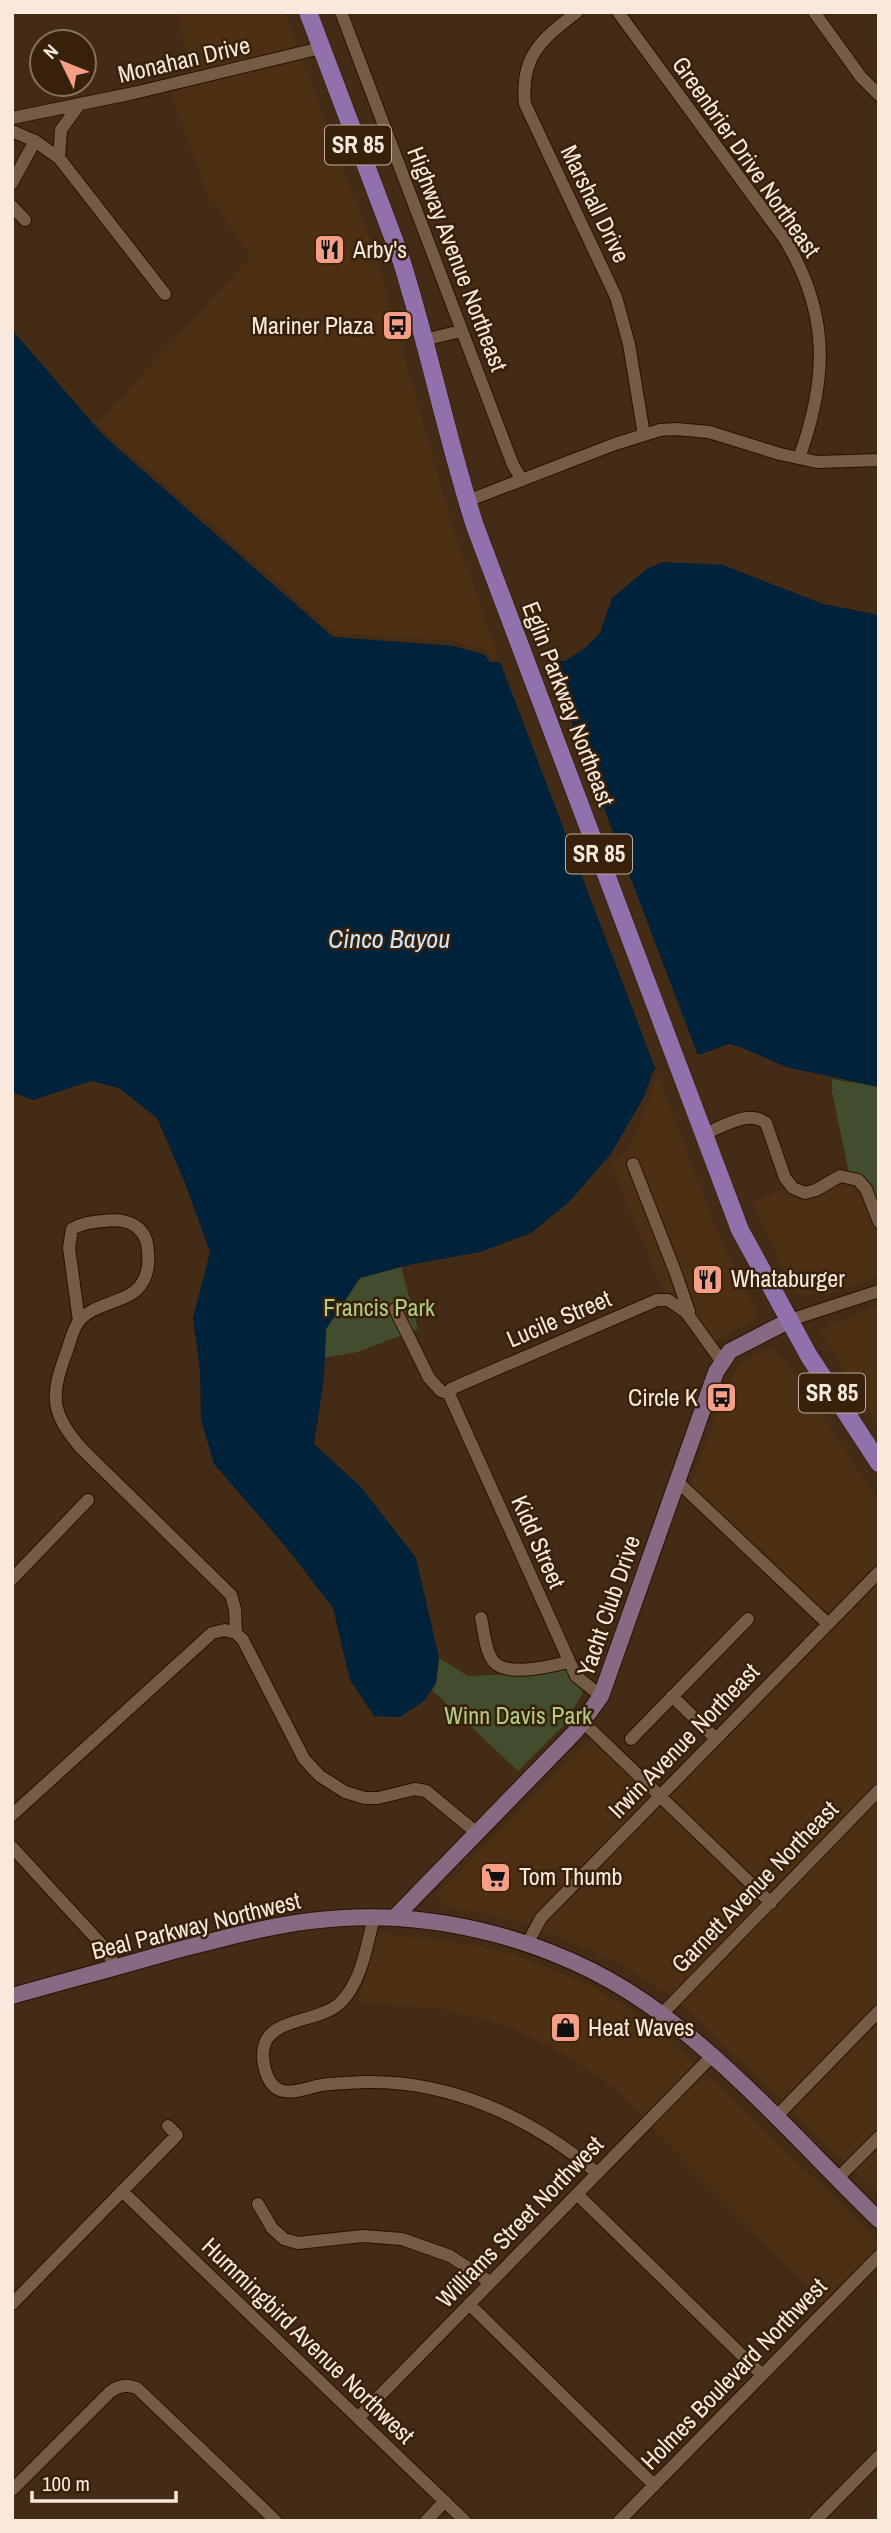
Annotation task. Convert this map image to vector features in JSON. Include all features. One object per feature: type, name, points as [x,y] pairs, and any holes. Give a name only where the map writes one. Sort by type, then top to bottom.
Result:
[{"type":"highway","name":"Eglin Parkway Northeast","points":[[308,12],[399,253],[467,501],[740,1230],[809,1356],[879,1463]]},
{"type":"main road","name":"Yacht Club Drive","points":[[394,1918],[583,1723],[601,1696],[716,1372],[730,1351],[790,1320]]},
{"type":"main road","name":"Beal Parkway Northwest","points":[[12,1996],[275,1926],[312,1920],[394,1918],[452,1925],[527,1944],[595,1973],[662,2014],[712,2056],[879,2220]]},
{"type":"street","name":"Highway Avenue Northeast","points":[[341,12],[461,331],[513,465],[522,480]]},
{"type":"street","name":"Marshall Drive","points":[[577,12],[544,38],[530,57],[524,78],[525,104],[616,297],[629,344],[644,435]]},
{"type":"street","name":"Greenbrier Drive Northeast","points":[[618,12],[783,238],[804,277],[818,328],[820,373],[813,421],[799,458]]},
{"type":"street","points":[[814,12],[861,78],[879,95]]},
{"type":"street","name":"Monahan Drive","points":[[12,118],[79,105],[321,48]]},
{"type":"street","points":[[59,158],[61,130],[79,105]]},
{"type":"street","points":[[12,131],[36,141],[59,158],[166,294]]},
{"type":"street","points":[[12,183],[36,141]]},
{"type":"street","points":[[12,206],[25,220]]},
{"type":"street","points":[[424,340],[461,331]]},
{"type":"street","points":[[467,501],[660,430],[692,429],[799,458],[832,463],[879,460]]},
{"type":"street","points":[[704,1134],[749,1116],[759,1118],[766,1123],[785,1178],[793,1188],[805,1193],[816,1190],[840,1176],[858,1180],[866,1189],[879,1222]]},
{"type":"street","points":[[633,1164],[676,1274],[689,1312],[687,1314],[722,1362]]},
{"type":"street","points":[[79,1321],[100,1306],[127,1296],[142,1284],[147,1270],[148,1247],[143,1231],[136,1225],[125,1220],[109,1220],[79,1225],[72,1229],[69,1248],[79,1321],[61,1366],[55,1392],[57,1413],[64,1427],[82,1449],[231,1595],[235,1609],[236,1633]]},
{"type":"street","points":[[790,1320],[879,1291]]},
{"type":"street","name":"Lucile Street","points":[[449,1394],[452,1389],[462,1384],[657,1300],[678,1304],[687,1314]]},
{"type":"street","name":"Kidd Street","points":[[396,1309],[433,1384],[449,1394],[563,1663],[601,1696]]},
{"type":"street","points":[[677,1481],[828,1624]]},
{"type":"street","points":[[12,1578],[88,1500]]},
{"type":"street","name":"Irwin Avenue Northeast","points":[[527,1944],[541,1918],[879,1572]]},
{"type":"street","points":[[481,1618],[489,1653],[501,1667],[521,1669],[563,1663]]},
{"type":"street","points":[[631,1739],[748,1619]]},
{"type":"street","points":[[12,1815],[212,1633],[225,1630],[236,1633],[243,1640],[304,1759],[320,1776],[345,1792],[365,1798],[378,1798],[415,1789],[426,1791],[477,1833]]},
{"type":"street","points":[[672,1696],[716,1739]]},
{"type":"street","points":[[583,1723],[771,1903]]},
{"type":"street","name":"Garnett Avenue Northeast","points":[[662,2014],[879,1790]]},
{"type":"street","points":[[12,1847],[103,1946],[116,1967]]},
{"type":"street","points":[[374,1917],[358,1972],[341,2002],[330,2011],[279,2028],[268,2038],[262,2059],[271,2083],[278,2089],[290,2091],[323,2085],[391,2083],[426,2087],[466,2097],[530,2125],[597,2173]]},
{"type":"street","points":[[775,2118],[879,2011]]},
{"type":"street","name":"Williams Street Northwest","points":[[358,2417],[712,2056]]},
{"type":"street","points":[[12,2304],[177,2135],[168,2126]]},
{"type":"street","points":[[837,2179],[879,2137]]},
{"type":"street","name":"Hummingbird Avenue Northwest","points":[[122,2191],[466,2521]]},
{"type":"street","points":[[577,2194],[762,2375]]},
{"type":"street","points":[[258,2204],[265,2218],[284,2239],[298,2243],[363,2236],[402,2239],[450,2256],[490,2282]]},
{"type":"street","name":"Holmes Boulevard Northwest","points":[[619,2521],[879,2256]]},
{"type":"street","points":[[469,2304],[654,2485]]},
{"type":"street","points":[[12,2490],[110,2392],[121,2386],[132,2386],[276,2521]]},
{"type":"street","points":[[815,2521],[879,2456]]},
{"type":"street","points":[[426,2521],[445,2501]]},
{"type":"shaded area","points":[[177,12],[284,12],[298,49],[192,75]]},
{"type":"shaded area","points":[[302,59],[374,251],[453,529],[499,658],[492,658],[486,651],[454,641],[335,633],[98,423],[251,257],[206,192],[171,91]]},
{"type":"shaded area","points":[[657,1074],[719,1236],[756,1312],[748,1324],[720,1338],[714,1344],[693,1315],[681,1273],[636,1158],[626,1161],[679,1300],[665,1295],[612,1166],[630,1147],[653,1092],[651,1090]]},
{"type":"shaded area","points":[[842,1181],[855,1185],[862,1191],[879,1236],[879,1276],[832,1293],[799,1296],[789,1281],[753,1202],[787,1188],[788,1191]]},
{"type":"shaded area","points":[[879,1305],[879,1427],[820,1330]]},
{"type":"shaded area","points":[[774,1349],[793,1372],[879,1502],[879,1564],[827,1617],[690,1487],[731,1378],[742,1363],[763,1351]]},
{"type":"shaded area","points":[[879,1580],[879,1782],[770,1895],[667,1796]]},
{"type":"shaded area","points":[[592,1738],[652,1795],[537,1914],[530,1925],[446,1907],[440,1902],[437,1894]]},
{"type":"shaded area","points":[[879,1798],[879,2003],[783,2101],[680,2003]]},
{"type":"shaded area","points":[[660,1803],[763,1902],[671,1996],[615,1961],[541,1930],[545,1921]]},
{"type":"shaded area","points":[[378,1933],[474,1945],[553,1969],[597,1989],[641,2017],[696,2064],[643,2118],[614,2087],[555,2049],[509,2027],[450,2010],[358,2001]]},
{"type":"shaded area","points":[[879,2019],[879,2129],[845,2163],[791,2109]]},
{"type":"shaded area","points":[[705,2072],[879,2243],[879,2248],[824,2304],[651,2126]]},
{"type":"shaded area","points":[[879,2144],[879,2196],[853,2170]]},
{"type":"green space","points":[[832,1079],[879,1087],[879,1213],[849,1173],[832,1092]]},
{"type":"green space","name":"Francis Park","points":[[401,1267],[418,1329],[358,1352],[324,1358],[326,1329],[360,1278]]},
{"type":"green space","name":"Winn Davis Park","points":[[439,1658],[468,1676],[540,1673],[567,1668],[583,1693],[563,1726],[518,1771],[432,1690],[436,1683]]},
{"type":"water","name":"Cinco Bayou","points":[[12,330],[105,437],[333,637],[454,646],[485,655],[490,662],[565,661],[585,648],[600,633],[612,598],[647,569],[663,562],[723,565],[823,604],[879,615],[879,1087],[786,1067],[729,1044],[653,1071],[644,1097],[610,1155],[569,1202],[531,1233],[480,1252],[408,1265],[360,1278],[326,1329],[324,1378],[314,1444],[361,1487],[416,1558],[439,1658],[436,1683],[424,1701],[400,1717],[374,1716],[350,1680],[333,1608],[286,1547],[214,1464],[201,1420],[200,1370],[193,1318],[210,1252],[185,1183],[157,1118],[119,1088],[91,1081],[33,1100],[12,1092]]},
{"type":"pier","points":[[547,658],[699,1058],[657,1073],[499,659]]},
{"type":"place","name":"Arby's","points":[[330,250]]},
{"type":"place","name":"Mariner Plaza","points":[[397,326]]},
{"type":"place","name":"Whataburger","points":[[708,1279]]},
{"type":"place","name":"Circle K","points":[[721,1398]]},
{"type":"place","name":"Tom Thumb","points":[[496,1877]]},
{"type":"place","name":"Heat Waves","points":[[565,2028]]}]
